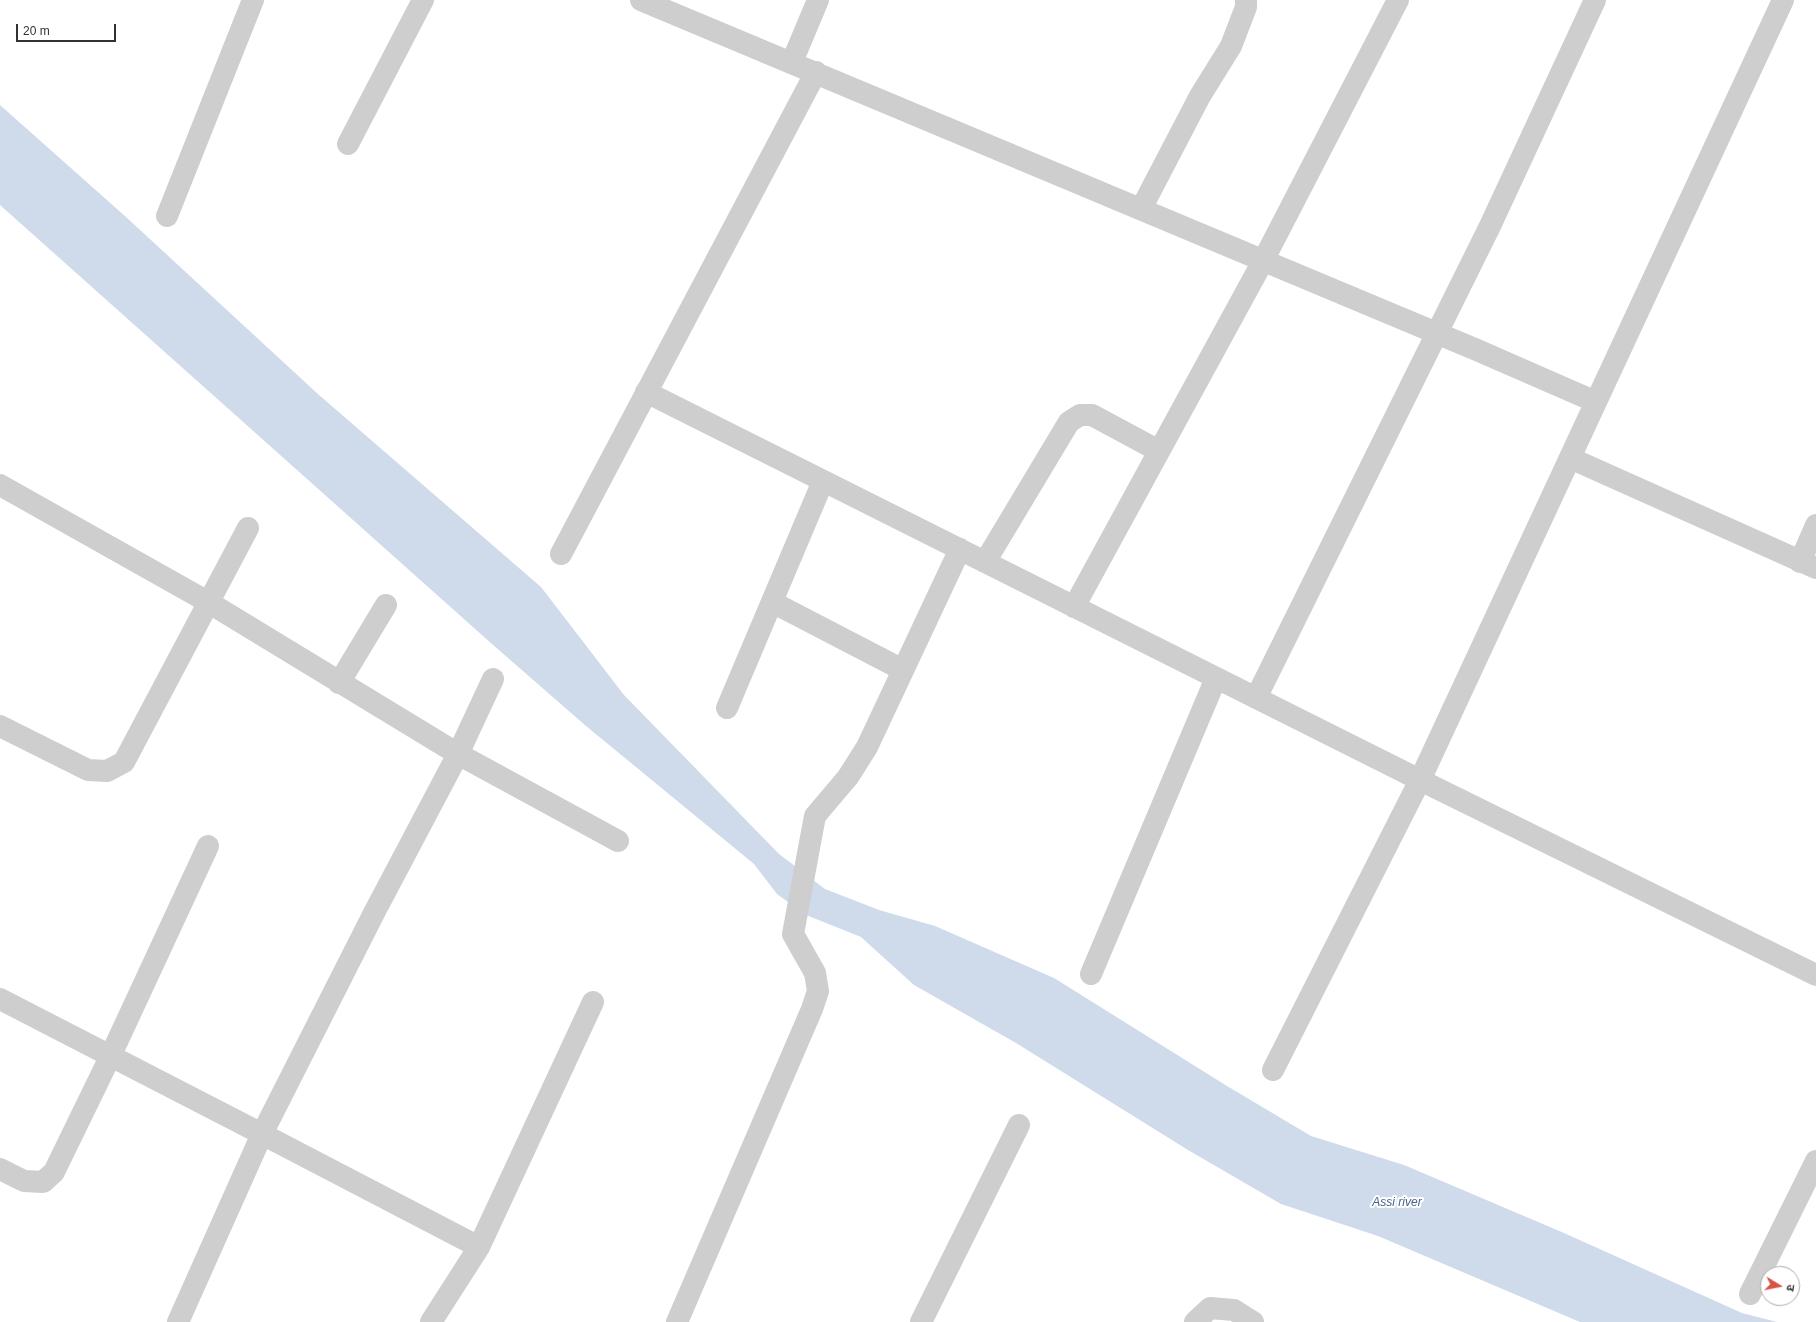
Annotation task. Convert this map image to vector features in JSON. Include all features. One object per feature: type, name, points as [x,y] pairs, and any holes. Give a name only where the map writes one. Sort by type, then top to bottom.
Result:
[{"type":"street","points":[[167,216],[253,0]]},
{"type":"street","points":[[348,144],[422,0]]},
{"type":"street","points":[[641,0],[1477,350],[1596,402]]},
{"type":"street","points":[[792,62],[818,0]]},
{"type":"street","points":[[1141,209],[1200,96],[1232,46],[1246,7],[1246,0]]},
{"type":"street","points":[[1074,607],[1263,261],[1398,0]]},
{"type":"street","points":[[1256,698],[1490,226],[1595,0]]},
{"type":"street","points":[[1273,1070],[1420,780],[1784,0]]},
{"type":"street","points":[[562,554],[646,392],[816,72]]},
{"type":"street","points":[[646,392],[1420,780],[1816,975]]},
{"type":"street","points":[[985,562],[1069,422],[1080,415],[1092,415],[1159,451]]},
{"type":"street","points":[[1570,458],[1808,565],[1816,526]]},
{"type":"street","points":[[727,708],[823,481]]},
{"type":"street","points":[[0,485],[208,602],[458,754],[618,841]]},
{"type":"street","points":[[0,726],[88,770],[107,771],[124,762],[248,528]]},
{"type":"street","points":[[677,1322],[812,1009],[818,991],[815,973],[793,934],[815,816],[848,776],[867,747],[960,550]]},
{"type":"street","points":[[772,602],[903,670]]},
{"type":"street","points":[[339,683],[386,605]]},
{"type":"street","points":[[1091,974],[1216,678]]},
{"type":"street","points":[[178,1322],[262,1134],[374,913],[458,754],[493,679]]},
{"type":"street","points":[[0,1169],[24,1181],[43,1182],[54,1172],[110,1057],[208,846]]},
{"type":"street","points":[[0,999],[478,1247]]},
{"type":"street","points":[[431,1322],[478,1247],[593,1002]]},
{"type":"street","points":[[921,1322],[1019,1125]]},
{"type":"street","points":[[1750,1294],[1816,1161]]},
{"type":"street","points":[[1194,1322],[1210,1308],[1234,1310],[1253,1322]]},
{"type":"water","name":"Assi river","points":[[0,105],[126,217],[319,395],[541,587],[624,695],[779,854],[825,889],[879,910],[935,926],[1054,978],[1227,1086],[1311,1136],[1404,1165],[1564,1233],[1742,1313],[1777,1322],[1580,1322],[1378,1236],[1281,1204],[1188,1150],[1016,1043],[914,985],[861,937],[806,915],[777,894],[754,864],[586,726],[492,644],[0,205]]}]
